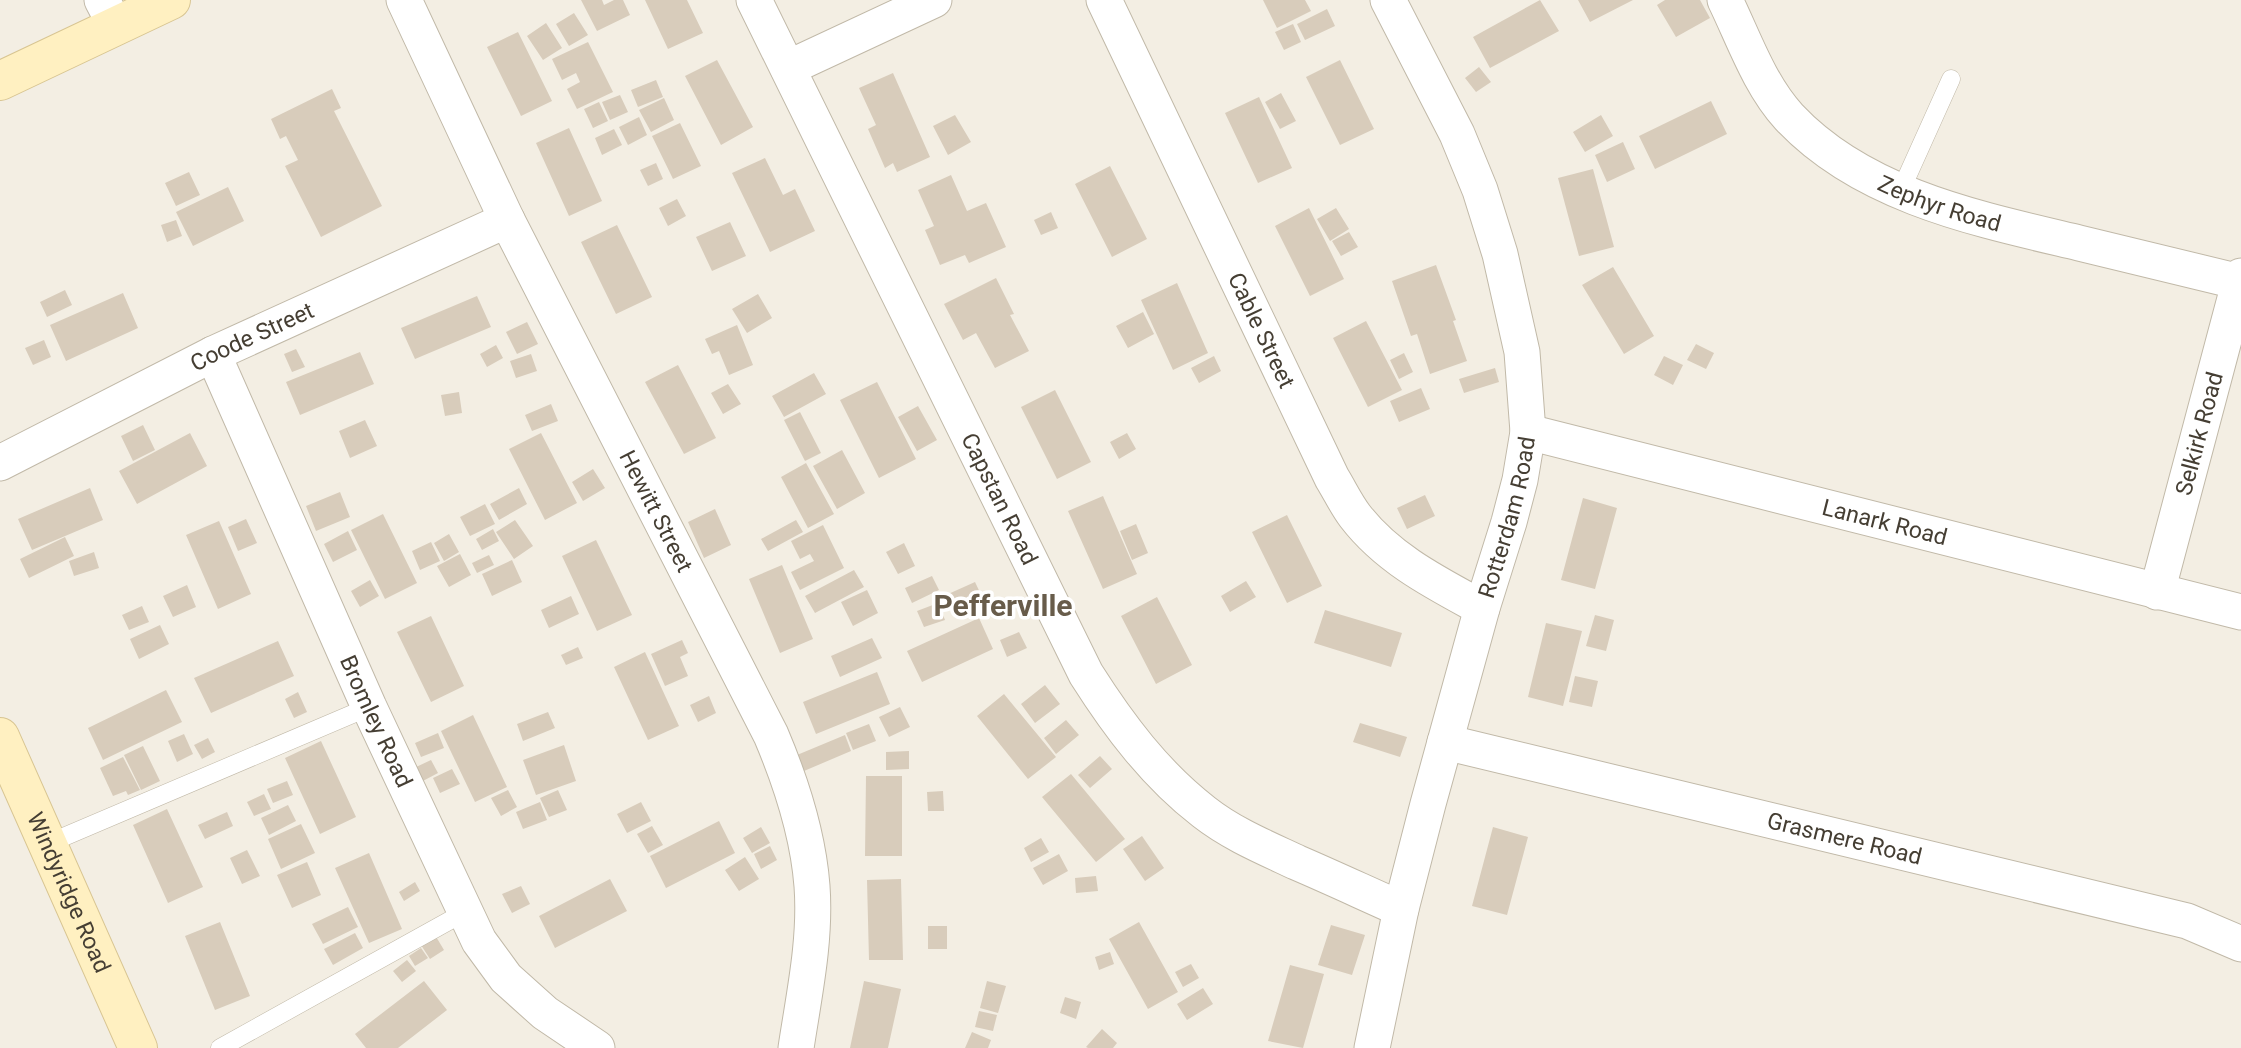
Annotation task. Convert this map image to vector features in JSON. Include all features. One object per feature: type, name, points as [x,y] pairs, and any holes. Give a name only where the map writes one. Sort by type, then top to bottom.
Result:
[{"type":"street","points":[[0,81],[109,14],[171,0]]},
{"type":"street","name":"Hewitt Street","points":[[404,0],[507,220],[758,710],[788,776],[812,886],[811,945],[796,1048]]},
{"type":"street","name":"Capstan Road","points":[[754,0],[1086,674],[1112,716],[1172,786],[1206,814],[1255,843],[1401,909]]},
{"type":"street","points":[[788,68],[934,0]]},
{"type":"street","name":"Cable Street","points":[[1104,0],[1332,478],[1355,516],[1382,545],[1417,573],[1482,608]]},
{"type":"street","name":"Rotterdam Road","points":[[1372,1048],[1401,909],[1482,608],[1509,522],[1528,432],[1520,341],[1500,254],[1484,202],[1457,134],[1388,0]]},
{"type":"street","name":"Zephyr Road","points":[[1725,0],[1761,76],[1788,116],[1825,149],[1874,179],[1940,206],[2042,234],[2240,279]]},
{"type":"street","name":"Coode Street","points":[[0,463],[213,354],[507,220]]},
{"type":"street","name":"Selkirk Road","points":[[2157,592],[2240,279]]},
{"type":"street","name":"Bromley Road","points":[[213,354],[369,707],[479,941],[506,978],[545,1013],[597,1048]]},
{"type":"street","name":"Lanark Road","points":[[1528,432],[2241,612]]},
{"type":"street","name":"Windyridge Road","points":[[0,737],[138,1048]]},
{"type":"street","name":"Grasmere Road","points":[[1446,742],[2186,921],[2241,944]]},
{"type":"lane","points":[[1900,190],[1951,79]]},
{"type":"lane","points":[[47,844],[369,707]]},
{"type":"lane","points":[[220,1048],[465,912]]},
{"type":"building","points":[[581,0],[602,0],[604,5],[614,0],[623,0],[630,15],[597,31]]},
{"type":"building","points":[[645,0],[687,0],[703,33],[668,49]]},
{"type":"building","points":[[1263,0],[1305,0],[1311,11],[1277,28]]},
{"type":"building","points":[[1540,0],[1559,31],[1490,68],[1473,37]]},
{"type":"building","points":[[1578,0],[1633,0],[1590,22]]},
{"type":"building","points":[[1665,0],[1700,0],[1710,18],[1676,37],[1657,5]]},
{"type":"building","points":[[1327,9],[1335,26],[1305,40],[1297,24]]},
{"type":"building","points":[[574,13],[588,35],[569,46],[556,24]]},
{"type":"building","points":[[546,23],[562,48],[543,60],[527,36]]},
{"type":"building","points":[[1293,24],[1301,42],[1284,50],[1275,32]]},
{"type":"building","points":[[518,32],[552,101],[521,116],[487,47]]},
{"type":"building","points":[[588,42],[613,92],[577,109],[567,89],[580,82],[576,73],[562,80],[552,59]]},
{"type":"building","points":[[717,60],[753,127],[721,145],[685,76]]},
{"type":"building","points":[[1340,60],[1374,129],[1340,145],[1306,77]]},
{"type":"building","points":[[1479,67],[1491,82],[1476,92],[1465,78]]},
{"type":"building","points":[[893,73],[930,157],[897,172],[893,163],[885,168],[868,129],[876,125],[859,88]]},
{"type":"building","points":[[656,80],[663,97],[638,107],[631,90]]},
{"type":"building","points":[[332,89],[341,108],[334,111],[382,206],[321,237],[285,166],[298,160],[286,136],[280,139],[271,119]]},
{"type":"building","points":[[1281,93],[1296,121],[1280,129],[1265,102]]},
{"type":"building","points":[[620,95],[628,112],[610,120],[602,102]]},
{"type":"building","points":[[1259,97],[1292,168],[1258,183],[1225,113]]},
{"type":"building","points":[[664,98],[674,120],[651,132],[639,110]]},
{"type":"building","points":[[1711,101],[1727,134],[1655,169],[1639,136]]},
{"type":"building","points":[[599,102],[608,121],[593,128],[584,109]]},
{"type":"building","points":[[955,115],[971,142],[948,155],[933,126]]},
{"type":"building","points":[[1601,115],[1613,136],[1585,152],[1573,132]]},
{"type":"building","points":[[639,117],[647,135],[628,145],[619,127]]},
{"type":"building","points":[[680,123],[701,166],[673,179],[652,136]]},
{"type":"building","points":[[569,128],[602,201],[569,216],[536,143]]},
{"type":"building","points":[[614,129],[622,145],[602,155],[595,138]]},
{"type":"building","points":[[1623,142],[1635,169],[1607,182],[1595,155]]},
{"type":"building","points":[[765,158],[783,195],[795,189],[815,231],[770,252],[732,173]]},
{"type":"building","points":[[656,163],[663,179],[648,186],[640,170]]},
{"type":"building","points":[[1110,166],[1147,239],[1112,257],[1075,184]]},
{"type":"building","points":[[1593,169],[1614,247],[1579,256],[1558,178]]},
{"type":"building","points":[[189,172],[200,195],[176,206],[165,183]]},
{"type":"building","points":[[951,175],[967,211],[986,203],[1006,247],[969,263],[965,255],[940,265],[925,230],[934,226],[918,190]]},
{"type":"building","points":[[228,187],[244,221],[193,246],[176,212]]},
{"type":"building","points":[[677,199],[686,216],[668,226],[659,208]]},
{"type":"building","points":[[1309,208],[1344,279],[1310,296],[1275,226]]},
{"type":"building","points":[[1336,208],[1349,229],[1330,241],[1317,219]]},
{"type":"building","points":[[1051,212],[1058,228],[1041,235],[1034,220]]},
{"type":"building","points":[[176,220],[182,236],[167,242],[161,225]]},
{"type":"building","points":[[730,222],[746,256],[712,271],[696,237]]},
{"type":"building","points":[[617,225],[652,297],[616,314],[581,242]]},
{"type":"building","points":[[1349,232],[1358,247],[1341,256],[1332,241]]},
{"type":"building","points":[[1436,265],[1456,320],[1453,321],[1467,361],[1430,374],[1417,334],[1411,336],[1392,281]]},
{"type":"building","points":[[1613,267],[1654,336],[1624,354],[1582,285]]},
{"type":"building","points":[[996,278],[1014,314],[1010,315],[1029,351],[995,368],[976,333],[963,340],[944,304]]},
{"type":"building","points":[[1177,283],[1208,353],[1173,370],[1141,300]]},
{"type":"building","points":[[65,290],[72,305],[47,317],[40,302]]},
{"type":"building","points":[[123,293],[138,328],[66,361],[50,325]]},
{"type":"building","points":[[758,294],[772,318],[747,333],[732,309]]},
{"type":"building","points":[[477,296],[491,327],[415,359],[401,328]]},
{"type":"building","points":[[1143,312],[1154,334],[1128,348],[1116,326]]},
{"type":"building","points":[[1366,321],[1402,390],[1368,407],[1333,338]]},
{"type":"building","points":[[527,322],[538,344],[517,354],[506,332]]},
{"type":"building","points":[[737,325],[753,365],[729,375],[719,351],[712,354],[705,339]]},
{"type":"building","points":[[44,340],[51,357],[33,365],[25,348]]},
{"type":"building","points":[[1696,344],[1714,353],[1706,369],[1687,360]]},
{"type":"building","points":[[496,345],[503,358],[487,367],[480,354]]},
{"type":"building","points":[[296,349],[305,367],[292,372],[284,354]]},
{"type":"building","points":[[360,352],[374,384],[300,415],[286,382]]},
{"type":"building","points":[[1404,353],[1413,372],[1399,379],[1390,360]]},
{"type":"building","points":[[531,354],[537,371],[516,378],[510,361]]},
{"type":"building","points":[[1214,356],[1221,371],[1199,383],[1191,368]]},
{"type":"building","points":[[1664,356],[1683,365],[1673,385],[1654,375]]},
{"type":"building","points":[[678,365],[716,438],[684,454],[645,382]]},
{"type":"building","points":[[1495,368],[1499,382],[1464,393],[1459,379]]},
{"type":"building","points":[[814,373],[826,394],[784,417],[772,396]]},
{"type":"building","points":[[877,382],[916,459],[879,478],[840,400]]},
{"type":"building","points":[[728,384],[741,404],[723,414],[711,393]]},
{"type":"building","points":[[1421,388],[1430,409],[1399,422],[1390,401]]},
{"type":"building","points":[[1055,390],[1091,462],[1057,479],[1021,407]]},
{"type":"building","points":[[459,392],[462,413],[445,416],[441,395]]},
{"type":"building","points":[[551,404],[558,421],[532,431],[525,415]]},
{"type":"building","points":[[918,406],[937,440],[917,451],[898,417]]},
{"type":"building","points":[[800,412],[821,453],[805,461],[784,420]]},
{"type":"building","points":[[365,420],[377,446],[350,458],[339,431]]},
{"type":"building","points":[[143,425],[155,450],[133,461],[121,436]]},
{"type":"building","points":[[190,433],[207,466],[137,504],[119,471]]},
{"type":"building","points":[[541,433],[577,503],[545,520],[509,449]]},
{"type":"building","points":[[1127,433],[1136,449],[1119,459],[1110,442]]},
{"type":"building","points":[[842,450],[865,493],[837,509],[813,466]]},
{"type":"building","points":[[806,463],[834,514],[808,528],[781,477]]},
{"type":"building","points":[[593,469],[605,488],[583,501],[572,482]]},
{"type":"building","points":[[90,488],[103,520],[32,550],[18,519]]},
{"type":"building","points":[[519,488],[527,504],[499,520],[490,504]]},
{"type":"building","points":[[340,492],[350,517],[316,531],[306,506]]},
{"type":"building","points":[[1425,495],[1435,516],[1407,529],[1397,508]]},
{"type":"building","points":[[1103,496],[1137,574],[1103,589],[1068,511]]},
{"type":"building","points":[[1583,498],[1617,508],[1595,589],[1561,580]]},
{"type":"building","points":[[485,504],[495,524],[470,536],[460,517]]},
{"type":"building","points":[[715,509],[731,545],[704,558],[688,522]]},
{"type":"building","points":[[383,514],[417,583],[385,599],[351,530]]},
{"type":"building","points":[[1287,515],[1322,586],[1287,603],[1252,532]]},
{"type":"building","points":[[246,519],[257,543],[238,551],[228,527]]},
{"type":"building","points":[[515,520],[533,546],[514,559],[496,532]]},
{"type":"building","points":[[796,520],[803,532],[768,551],[761,539]]},
{"type":"building","points":[[219,521],[251,594],[218,609],[186,535]]},
{"type":"building","points":[[1136,524],[1148,553],[1132,560],[1120,531]]},
{"type":"building","points":[[823,525],[844,568],[800,590],[791,572],[814,561],[810,554],[800,559],[791,541]]},
{"type":"building","points":[[493,529],[499,541],[482,550],[476,539]]},
{"type":"building","points":[[348,531],[357,550],[333,562],[324,544]]},
{"type":"building","points":[[449,534],[459,552],[444,561],[434,543]]},
{"type":"building","points":[[65,537],[74,556],[29,578],[20,559]]},
{"type":"building","points":[[596,540],[632,615],[597,631],[562,556]]},
{"type":"building","points":[[431,542],[440,561],[420,570],[412,551]]},
{"type":"building","points":[[904,543],[915,566],[898,574],[886,552]]},
{"type":"building","points":[[94,552],[99,568],[74,576],[69,561]]},
{"type":"building","points":[[460,554],[471,575],[449,587],[437,566]]},
{"type":"building","points":[[489,555],[494,565],[477,573],[472,563]]},
{"type":"building","points":[[512,560],[522,582],[492,596],[482,574]]},
{"type":"building","points":[[782,565],[813,639],[780,653],[749,579]]},
{"type":"building","points":[[854,570],[864,587],[815,613],[805,596]]},
{"type":"building","points":[[932,576],[939,590],[912,603],[905,588]]},
{"type":"building","points":[[370,580],[379,596],[360,607],[351,591]]},
{"type":"building","points":[[1246,581],[1256,597],[1230,612],[1221,596]]},
{"type":"building","points":[[975,582],[984,601],[955,614],[946,595]]},
{"type":"building","points":[[187,585],[196,607],[173,617],[163,596]]},
{"type":"building","points":[[867,590],[878,613],[853,626],[841,602]]},
{"type":"building","points":[[571,596],[579,614],[549,628],[541,610]]},
{"type":"building","points":[[1157,597],[1192,665],[1156,684],[1121,616]]},
{"type":"building","points":[[938,603],[945,620],[924,627],[917,611]]},
{"type":"building","points":[[142,606],[149,622],[129,630],[122,615]]},
{"type":"building","points":[[1325,610],[1402,633],[1391,667],[1314,643]]},
{"type":"building","points":[[1595,615],[1614,620],[1606,651],[1586,646]]},
{"type":"building","points":[[431,616],[464,686],[431,702],[397,632]]},
{"type":"building","points":[[979,618],[993,649],[922,682],[907,651]]},
{"type":"building","points":[[1546,623],[1582,631],[1563,706],[1528,697]]},
{"type":"building","points":[[160,625],[169,644],[139,659],[130,639]]},
{"type":"building","points":[[1019,632],[1027,648],[1007,657],[1000,640]]},
{"type":"building","points":[[872,638],[882,658],[840,677],[831,656]]},
{"type":"building","points":[[682,640],[688,653],[680,657],[688,676],[665,686],[651,654]]},
{"type":"building","points":[[278,641],[294,676],[211,713],[194,678]]},
{"type":"building","points":[[578,647],[583,658],[566,665],[561,655]]},
{"type":"building","points":[[645,652],[679,726],[648,740],[614,667]]},
{"type":"building","points":[[877,672],[890,704],[816,734],[803,702]]},
{"type":"building","points":[[1575,676],[1598,681],[1592,707],[1569,702]]},
{"type":"building","points":[[1045,685],[1060,704],[1035,723],[1021,704]]},
{"type":"building","points":[[166,690],[182,722],[103,760],[88,728]]},
{"type":"building","points":[[298,692],[307,712],[294,718],[285,699]]},
{"type":"building","points":[[1004,694],[1056,757],[1028,779],[977,716]]},
{"type":"building","points":[[709,696],[716,713],[698,722],[690,705]]},
{"type":"building","points":[[900,707],[910,727],[889,737],[879,717]]},
{"type":"building","points":[[548,712],[555,728],[523,741],[517,724]]},
{"type":"building","points":[[473,715],[507,787],[475,802],[441,731]]},
{"type":"building","points":[[1066,720],[1079,735],[1056,754],[1044,738]]},
{"type":"building","points":[[1360,723],[1407,737],[1400,757],[1353,742]]},
{"type":"building","points":[[869,724],[876,741],[853,750],[846,733]]},
{"type":"building","points":[[438,733],[444,748],[421,757],[415,743]]},
{"type":"building","points":[[184,734],[193,754],[177,762],[168,741]]},
{"type":"building","points":[[845,735],[851,751],[804,771],[797,755]]},
{"type":"building","points":[[208,738],[215,752],[202,759],[194,745]]},
{"type":"building","points":[[321,741],[356,817],[320,834],[285,758]]},
{"type":"building","points":[[564,745],[576,781],[536,795],[523,760]]},
{"type":"building","points":[[143,746],[160,781],[141,790],[124,755]]},
{"type":"building","points":[[909,751],[909,769],[886,770],[886,752]]},
{"type":"building","points":[[1100,756],[1112,769],[1090,788],[1078,775]]},
{"type":"building","points":[[123,757],[140,790],[128,795],[126,791],[113,796],[100,768]]},
{"type":"building","points":[[431,760],[438,773],[421,782],[414,768]]},
{"type":"building","points":[[452,769],[460,784],[440,793],[433,778]]},
{"type":"building","points":[[1071,774],[1125,839],[1096,862],[1042,797]]},
{"type":"building","points":[[866,776],[902,776],[902,856],[865,856]]},
{"type":"building","points":[[287,781],[293,795],[273,803],[267,789]]},
{"type":"building","points":[[508,790],[517,807],[501,816],[491,798]]},
{"type":"building","points":[[558,790],[567,810],[549,817],[540,798]]},
{"type":"building","points":[[943,791],[944,811],[928,811],[927,792]]},
{"type":"building","points":[[264,794],[271,809],[254,816],[247,802]]},
{"type":"building","points":[[540,802],[547,820],[523,829],[516,812]]},
{"type":"building","points":[[641,802],[651,821],[627,833],[617,814]]},
{"type":"building","points":[[288,805],[296,821],[269,835],[261,818]]},
{"type":"building","points":[[167,809],[203,887],[168,903],[133,825]]},
{"type":"building","points":[[227,812],[233,826],[205,839],[198,825]]},
{"type":"building","points":[[719,821],[735,853],[666,888],[650,856]]},
{"type":"building","points":[[301,824],[315,853],[281,869],[268,839]]},
{"type":"building","points":[[652,826],[663,845],[648,853],[637,834]]},
{"type":"building","points":[[761,827],[770,843],[752,853],[743,838]]},
{"type":"building","points":[[1493,827],[1528,837],[1507,915],[1472,906]]},
{"type":"building","points":[[1142,836],[1164,868],[1145,881],[1123,849]]},
{"type":"building","points":[[1041,838],[1049,852],[1031,862],[1024,848]]},
{"type":"building","points":[[770,846],[777,860],[761,869],[754,854]]},
{"type":"building","points":[[247,850],[260,876],[242,884],[230,858]]},
{"type":"building","points":[[369,853],[402,929],[369,943],[335,868]]},
{"type":"building","points":[[1059,854],[1068,871],[1043,885],[1033,868]]},
{"type":"building","points":[[745,857],[759,879],[739,891],[725,870]]},
{"type":"building","points":[[307,862],[321,895],[292,908],[277,875]]},
{"type":"building","points":[[1096,876],[1098,891],[1076,893],[1075,878]]},
{"type":"building","points":[[610,879],[627,911],[555,948],[539,916]]},
{"type":"building","points":[[901,879],[903,960],[869,960],[867,880]]},
{"type":"building","points":[[415,882],[420,891],[404,901],[399,892]]},
{"type":"building","points":[[521,886],[530,904],[512,913],[502,894]]},
{"type":"building","points":[[348,907],[358,927],[323,944],[312,924]]},
{"type":"building","points":[[220,922],[250,996],[215,1010],[185,936]]},
{"type":"building","points":[[1139,922],[1178,992],[1148,1009],[1109,939]]},
{"type":"building","points":[[1331,925],[1365,935],[1352,975],[1318,965]]},
{"type":"building","points":[[928,926],[947,926],[947,949],[928,949]]},
{"type":"building","points":[[355,933],[363,948],[333,965],[324,949]]},
{"type":"building","points":[[435,935],[444,950],[430,959],[421,945]]},
{"type":"building","points":[[421,948],[428,958],[415,966],[409,956]]},
{"type":"building","points":[[1110,952],[1114,964],[1099,970],[1095,957]]},
{"type":"building","points":[[407,960],[416,971],[402,982],[393,971]]},
{"type":"building","points":[[1191,964],[1199,978],[1183,987],[1175,972]]},
{"type":"building","points":[[1290,965],[1324,974],[1303,1048],[1268,1041]]},
{"type":"building","points":[[424,981],[447,1010],[398,1048],[366,1048],[355,1034]]},
{"type":"building","points":[[864,981],[901,989],[888,1048],[850,1048]]},
{"type":"building","points":[[987,981],[1006,986],[998,1013],[980,1008]]},
{"type":"building","points":[[1203,988],[1213,1004],[1187,1020],[1177,1004]]},
{"type":"building","points":[[1065,997],[1081,1002],[1076,1019],[1060,1013]]},
{"type":"building","points":[[979,1011],[997,1015],[993,1031],[975,1027]]},
{"type":"building","points":[[1102,1029],[1117,1043],[1113,1048],[1086,1047]]},
{"type":"building","points":[[972,1032],[991,1040],[988,1048],[965,1048]]},
{"type":"district","name":"Pefferville","points":[[1003,606]]}]
